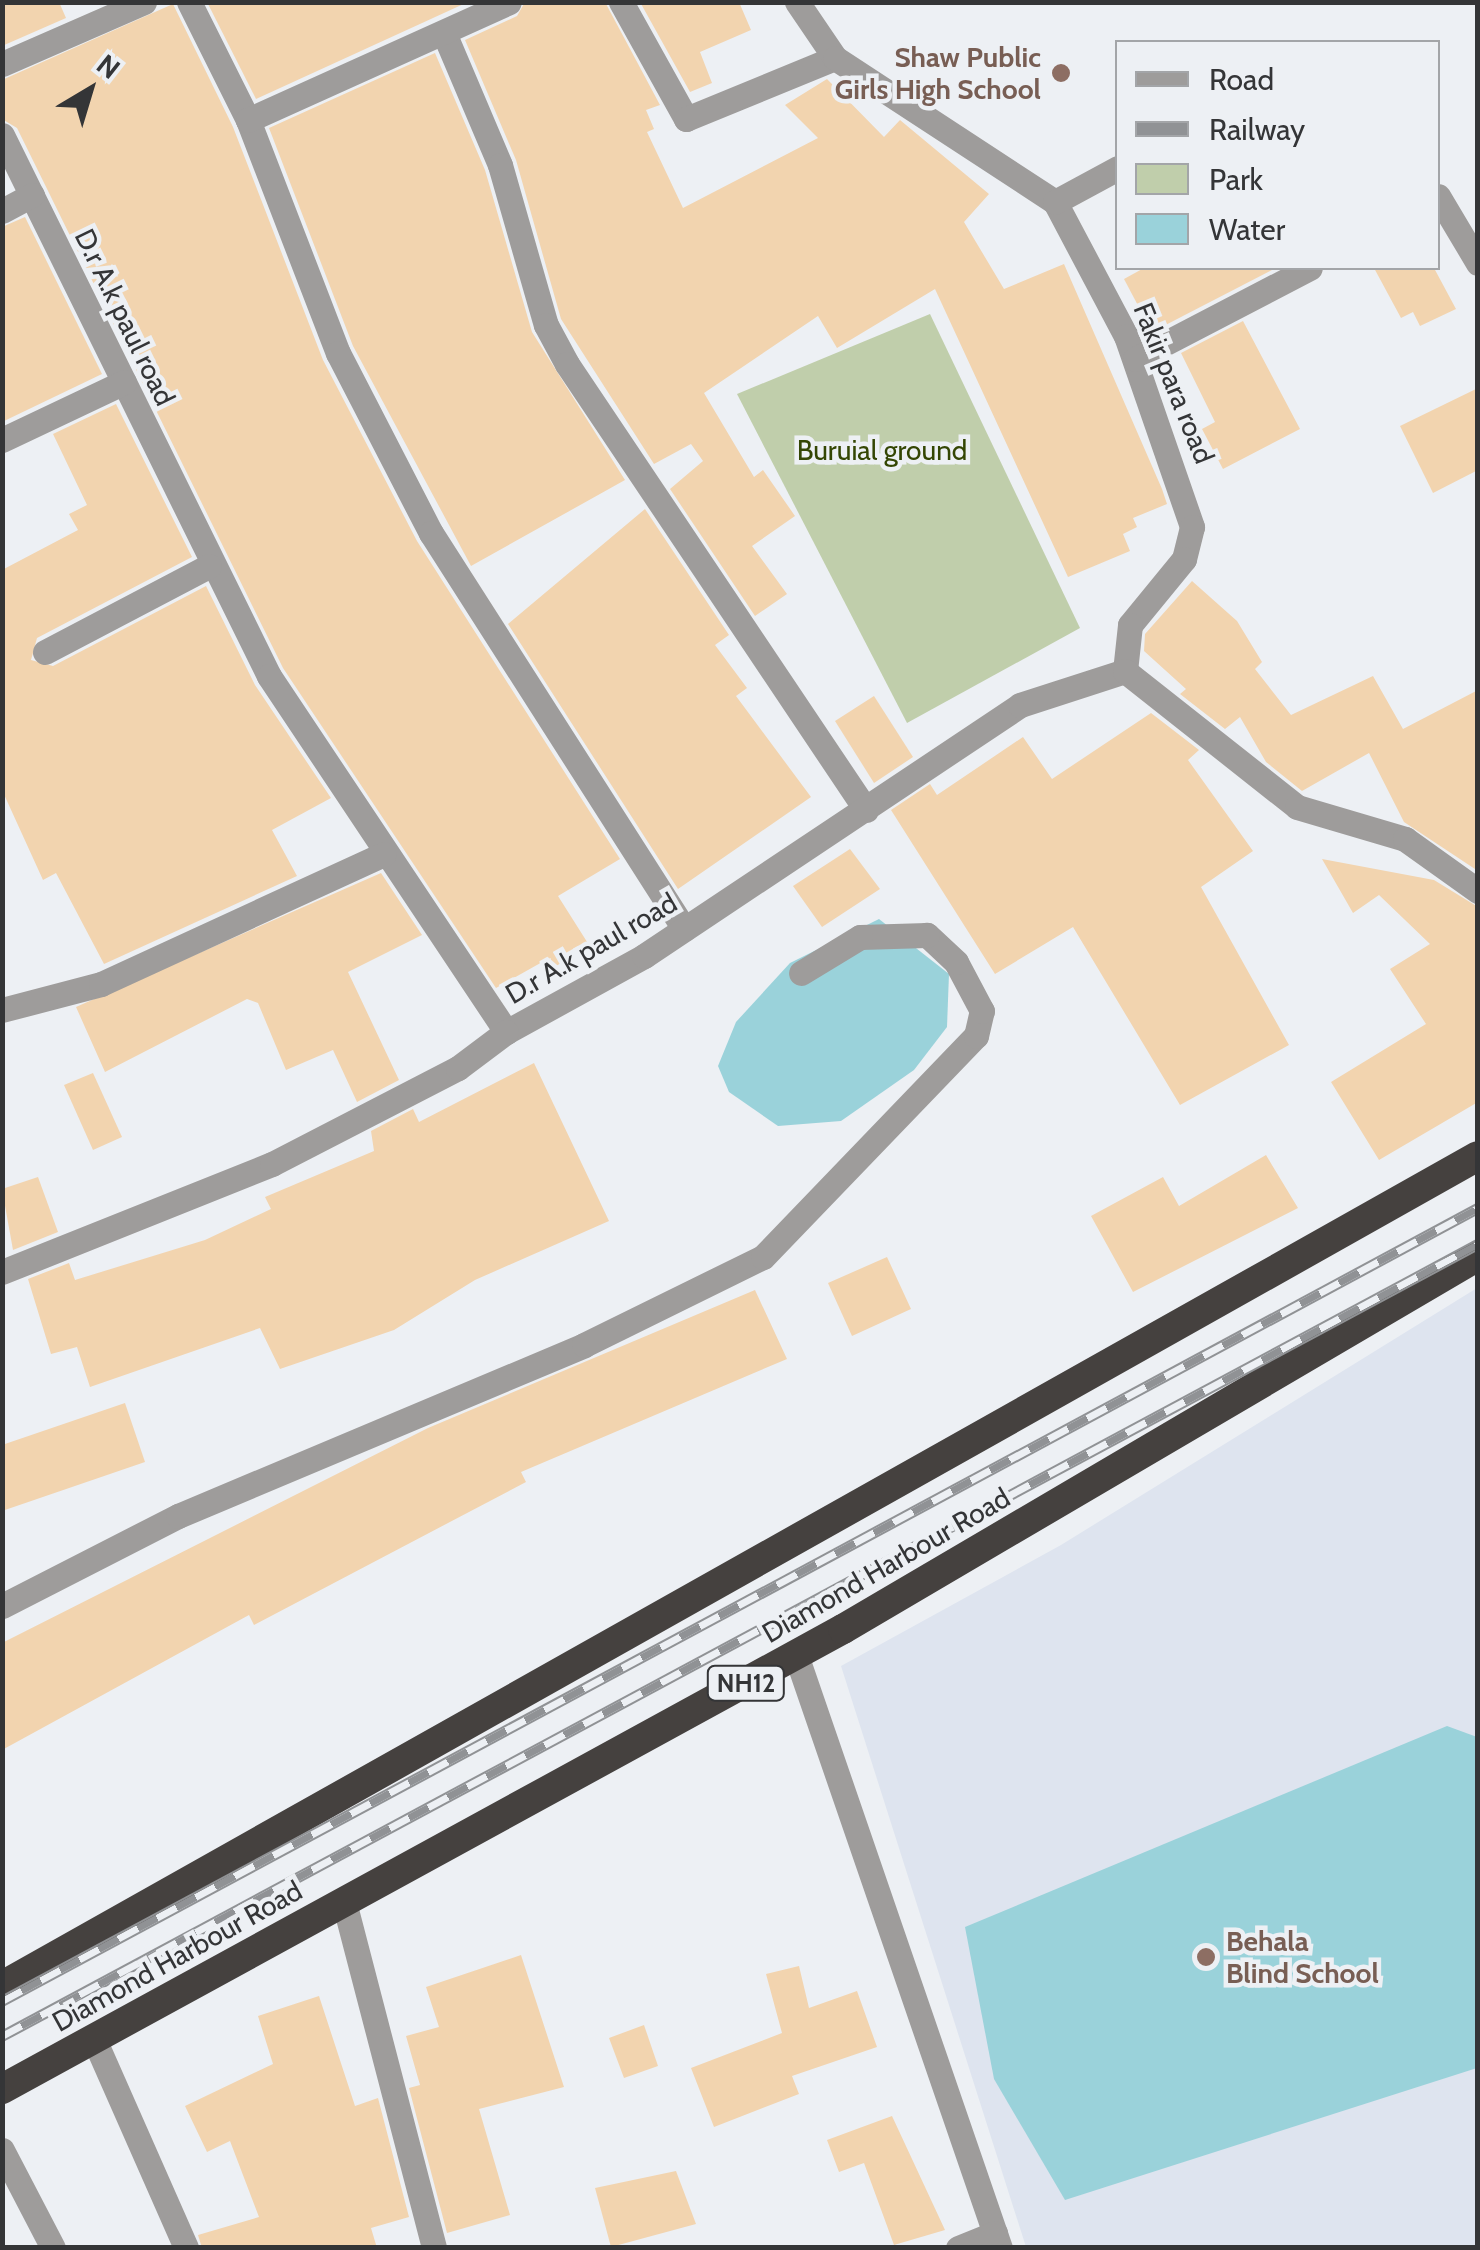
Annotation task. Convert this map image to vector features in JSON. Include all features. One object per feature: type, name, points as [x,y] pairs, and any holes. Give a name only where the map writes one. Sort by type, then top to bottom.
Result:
[{"type":"highway","points":[[2,1986],[1478,1156]]},
{"type":"highway","name":"Diamond Harbour Road","points":[[2,2089],[796,1655],[1478,1256]]},
{"type":"street","points":[[2,64],[144,2]]},
{"type":"street","points":[[189,2],[248,120],[338,353],[431,534],[684,929]]},
{"type":"street","points":[[248,120],[509,2]]},
{"type":"street","points":[[621,2],[686,119],[835,58]]},
{"type":"street","name":"Fakir para road","points":[[797,2],[835,58],[1054,202],[1135,359],[1192,527],[1184,559],[1130,625],[1125,670]]},
{"type":"street","points":[[444,33],[500,165],[560,351],[866,810]]},
{"type":"street","name":"D.r A.k paul road","points":[[2,134],[209,566],[384,854],[506,1032],[684,929],[1020,705],[1125,670]]},
{"type":"street","points":[[1054,202],[1115,170]]},
{"type":"street","points":[[2,211],[32,195]]},
{"type":"street","points":[[1440,202],[1478,262]]},
{"type":"street","points":[[1135,359],[1306,270]]},
{"type":"street","points":[[2,440],[124,382]]},
{"type":"street","points":[[45,652],[209,566]]},
{"type":"street","points":[[1125,670],[1297,807],[1405,839],[1478,891]]},
{"type":"street","points":[[2,1010],[101,984],[384,854]]},
{"type":"street","points":[[5,1599],[178,1516],[584,1345],[763,1257],[976,1036],[982,1010],[956,962],[927,936],[860,937],[801,973]]},
{"type":"street","points":[[2,1272],[272,1164],[458,1068],[506,1032]]},
{"type":"street","points":[[796,1655],[998,2240],[958,2248]]},
{"type":"street","points":[[344,1902],[434,2248]]},
{"type":"street","points":[[94,2039],[186,2248]]},
{"type":"street","points":[[2,2150],[53,2248]]},
{"type":"shaded area","name":"Behala Blind School","points":[[1477,1288],[1477,2247],[1026,2247],[841,1666],[1061,1545]]},
{"type":"green space","name":"Buruial ground","points":[[930,314],[1080,628],[907,723],[737,394]]},
{"type":"water","points":[[879,919],[949,974],[947,1027],[914,1070],[841,1121],[778,1126],[729,1092],[718,1066],[736,1022],[790,963]]},
{"type":"water","points":[[1447,1726],[1477,1737],[1477,2068],[1065,2200],[994,2079],[965,1927]]},
{"type":"building","points":[[2,2],[59,2],[66,18],[2,46]]},
{"type":"building","points":[[207,2],[468,2],[256,99]]},
{"type":"building","points":[[525,2],[605,2],[660,105],[646,110],[654,129],[647,132],[683,208],[818,138],[785,105],[827,79],[884,137],[900,120],[989,194],[964,222],[1004,289],[1064,264],[1162,489],[1167,504],[1133,518],[1137,527],[1123,534],[1130,551],[1068,577],[935,289],[837,348],[818,316],[704,393],[754,477],[763,470],[795,516],[752,546],[787,594],[755,616],[670,489],[703,461],[691,444],[654,464],[561,319],[516,160],[465,40],[517,16]]},
{"type":"building","points":[[640,2],[739,2],[751,30],[700,52],[712,83],[690,92]]},
{"type":"building","points":[[173,4],[233,127],[323,360],[417,541],[620,859],[558,896],[589,945],[550,970],[544,961],[496,988],[283,668],[17,128],[2,119],[2,80]]},
{"type":"building","points":[[435,53],[485,170],[532,332],[625,480],[471,566],[353,346],[269,128]]},
{"type":"building","points":[[25,217],[102,374],[2,422],[2,227]]},
{"type":"building","points":[[1140,270],[1272,270],[1152,332],[1124,279]]},
{"type":"building","points":[[1375,270],[1435,270],[1456,309],[1420,326],[1413,312],[1401,318]]},
{"type":"building","points":[[1243,321],[1300,429],[1223,469],[1202,429],[1215,422],[1181,353]]},
{"type":"building","points":[[1478,388],[1478,470],[1433,493],[1400,426]]},
{"type":"building","points":[[116,404],[192,557],[37,638],[31,660],[53,666],[206,586],[255,685],[331,798],[272,830],[297,876],[104,964],[56,873],[43,880],[2,790],[2,570],[78,530],[69,514],[87,505],[53,434]]},
{"type":"building","points":[[645,509],[729,635],[715,645],[747,688],[736,696],[811,797],[678,889],[508,624]]},
{"type":"building","points":[[1192,581],[1237,621],[1262,662],[1255,669],[1291,715],[1373,676],[1403,729],[1478,690],[1478,871],[1404,822],[1369,753],[1302,791],[1266,762],[1240,717],[1225,729],[1180,694],[1186,689],[1144,651],[1145,634]]},
{"type":"building","points":[[874,696],[913,757],[874,783],[835,721]]},
{"type":"building","points":[[1151,713],[1199,750],[1188,760],[1253,851],[1201,887],[1289,1045],[1180,1105],[1073,927],[995,974],[891,810],[930,784],[937,795],[1023,737],[1052,779]]},
{"type":"building","points":[[850,849],[880,889],[822,927],[793,886]]},
{"type":"building","points":[[1322,859],[1434,880],[1478,907],[1478,1102],[1379,1160],[1331,1082],[1426,1024],[1390,969],[1430,944],[1379,895],[1353,913]]},
{"type":"building","points":[[381,873],[422,935],[348,972],[399,1080],[357,1102],[333,1050],[286,1070],[258,1003],[247,999],[105,1072],[76,1007]]},
{"type":"building","points":[[534,1063],[609,1221],[475,1280],[394,1330],[280,1369],[260,1328],[90,1387],[77,1347],[51,1354],[28,1279],[69,1263],[75,1280],[205,1240],[271,1209],[265,1197],[374,1151],[371,1131],[413,1109],[419,1122]]},
{"type":"building","points":[[93,1073],[122,1137],[93,1150],[64,1085]]},
{"type":"building","points":[[1266,1155],[1298,1208],[1133,1292],[1091,1216],[1163,1177],[1179,1206]]},
{"type":"building","points":[[38,1177],[58,1232],[13,1250],[2,1189]]},
{"type":"building","points":[[887,1257],[911,1309],[852,1336],[828,1283]]},
{"type":"building","points":[[755,1290],[787,1359],[521,1472],[526,1482],[254,1625],[249,1615],[2,1750],[2,1643],[428,1428]]},
{"type":"building","points":[[125,1403],[145,1462],[2,1511],[2,1445]]},
{"type":"building","points":[[521,1955],[564,2087],[479,2109],[510,2215],[447,2233],[409,2088],[420,2085],[406,2036],[439,2027],[426,1987]]},
{"type":"building","points":[[799,1966],[809,2008],[857,1991],[877,2047],[792,2076],[799,2094],[714,2127],[691,2068],[782,2033],[766,1974]]},
{"type":"building","points":[[319,1996],[355,2106],[378,2098],[409,2217],[371,2228],[377,2248],[202,2248],[198,2235],[259,2217],[230,2141],[207,2152],[185,2106],[273,2064],[258,2016]]},
{"type":"building","points":[[644,2025],[658,2066],[624,2078],[609,2038]]},
{"type":"building","points":[[892,2116],[945,2230],[894,2245],[864,2163],[839,2172],[827,2140]]},
{"type":"building","points":[[676,2171],[696,2224],[611,2247],[595,2188]]},
{"type":"railway","points":[[2,2001],[1478,1208]]},
{"type":"railway","points":[[2,2036],[1478,1244]]},
{"type":"place","name":"Shaw Public Girls High School","points":[[1061,73]]},
{"type":"place","name":"Behala Blind School","points":[[1206,1957]]}]
